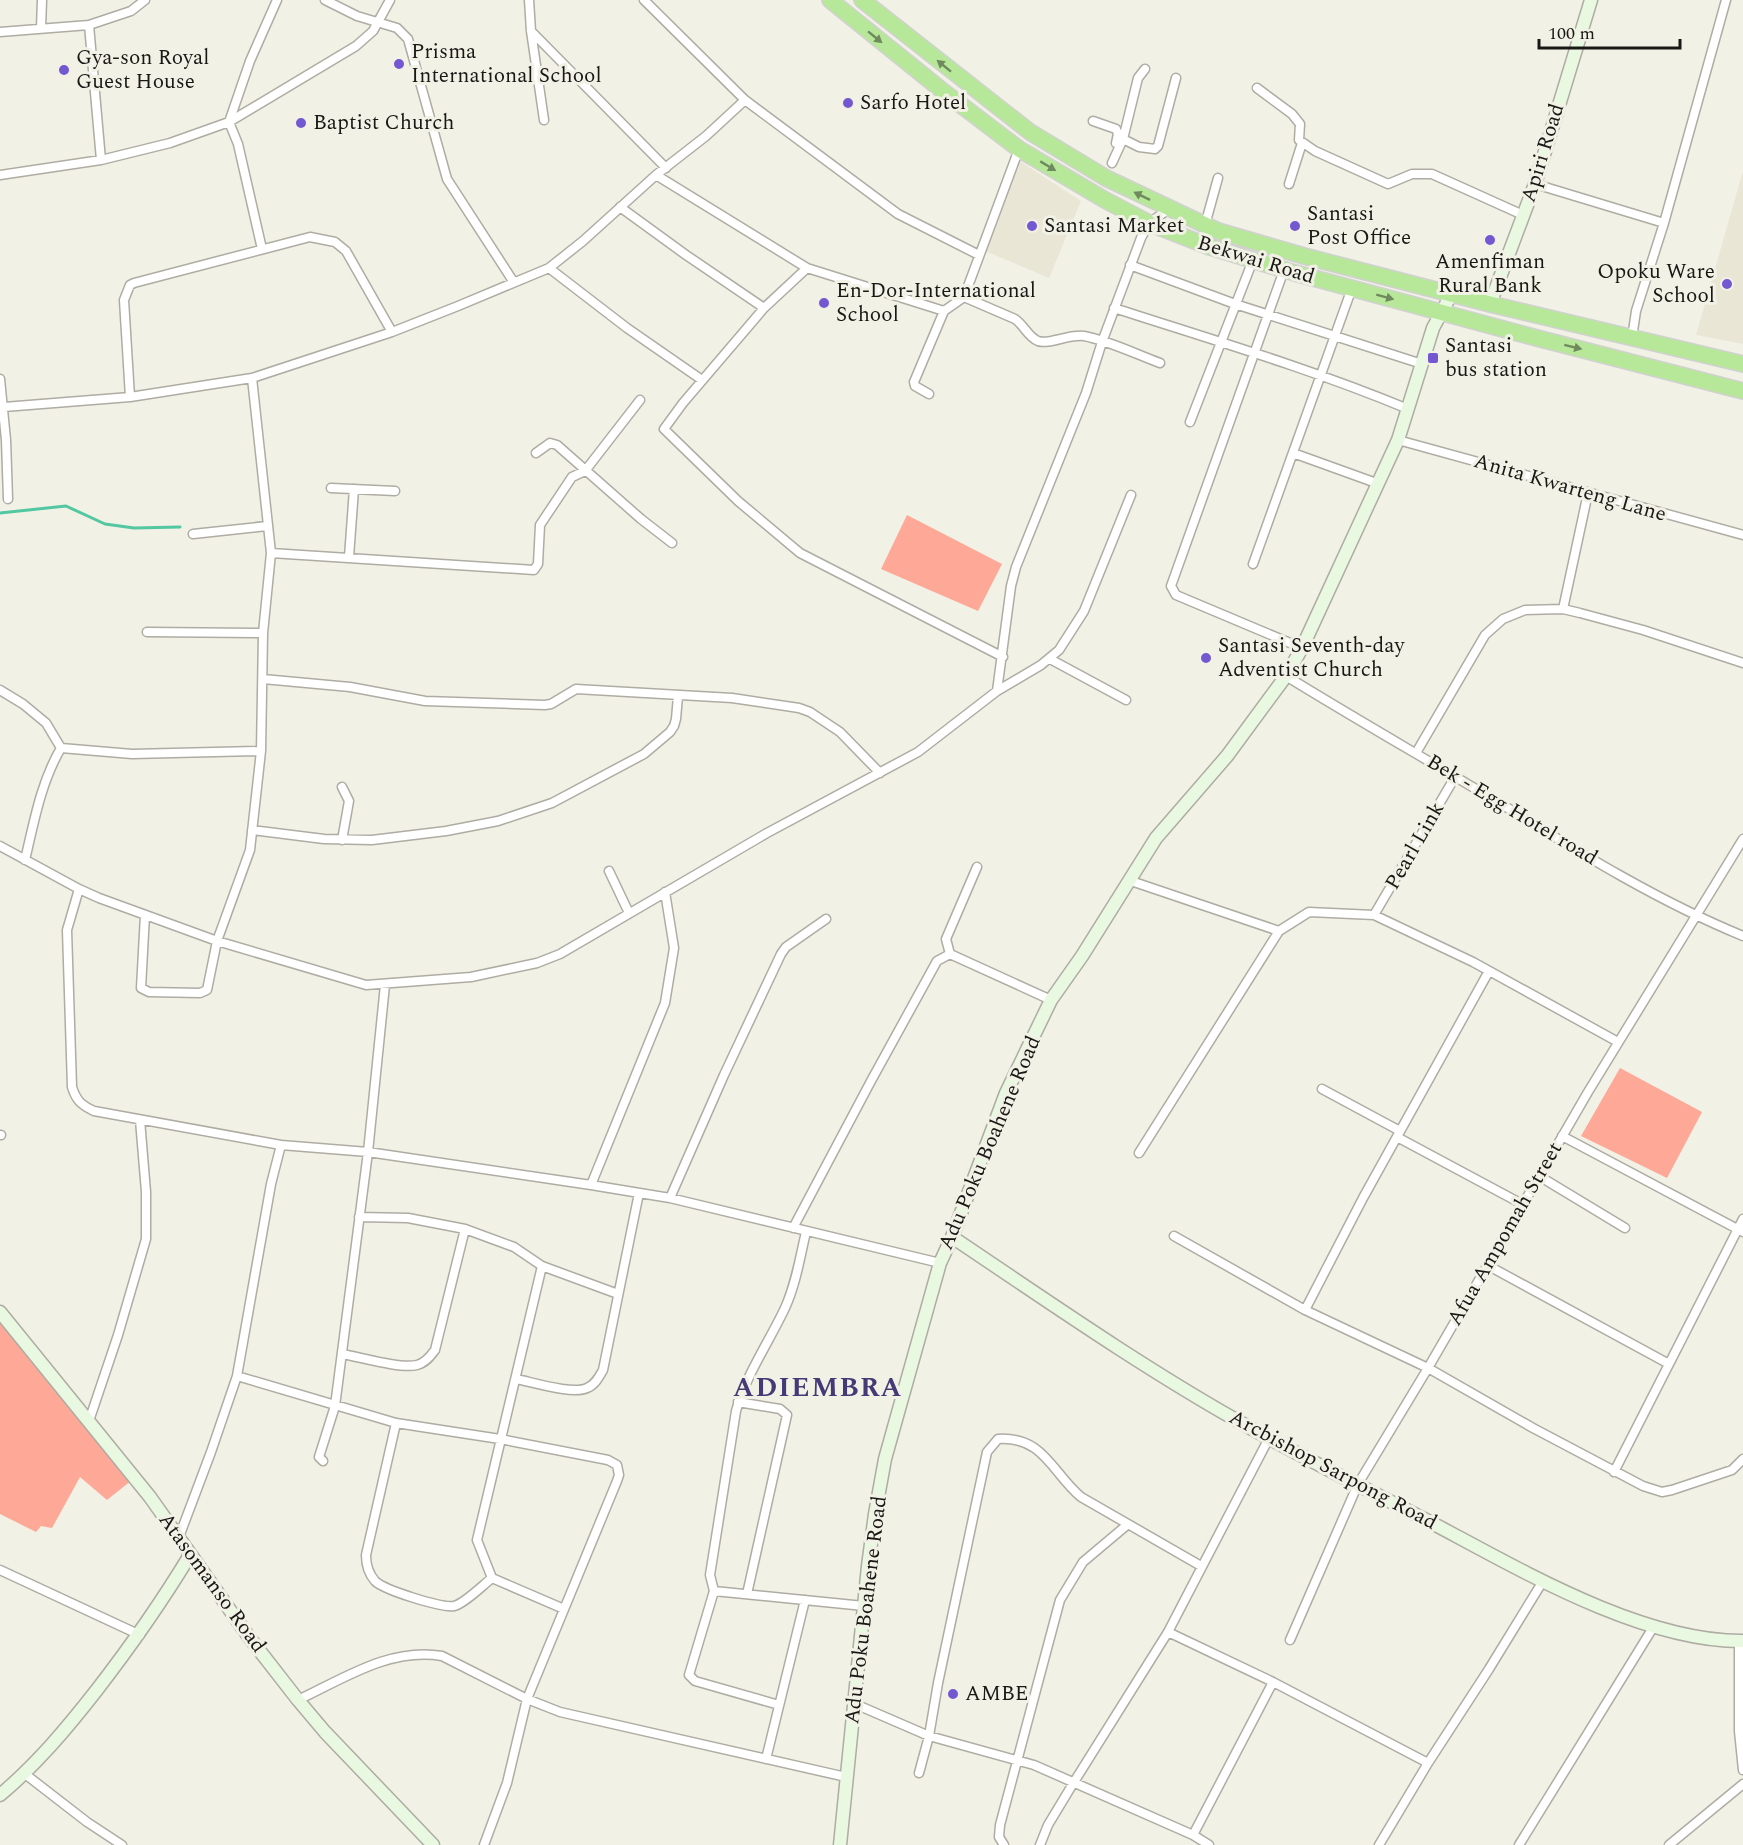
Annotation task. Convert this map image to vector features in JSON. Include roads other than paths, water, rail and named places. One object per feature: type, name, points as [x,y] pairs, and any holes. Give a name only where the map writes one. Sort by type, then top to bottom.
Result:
[{"type":"highway","name":"Bekwai Road","points":[[830,0],[1019,149],[1149,223],[1210,247],[1284,270],[1743,390]]},
{"type":"highway","name":"Bekwai Road","points":[[862,0],[1030,132],[1109,170],[1169,209],[1218,231],[1304,256],[1490,304],[1545,315],[1743,364]]},
{"type":"highway","points":[[1680,374],[1688,350]]},
{"type":"street","points":[[41,27],[42,0]]},
{"type":"street","points":[[0,32],[89,25],[131,11],[145,0]]},
{"type":"street","points":[[262,249],[238,144],[229,122],[249,61],[277,0]]},
{"type":"street","points":[[325,0],[357,16],[398,28],[408,39],[447,179],[513,281]]},
{"type":"street","points":[[0,175],[101,160],[170,142],[229,122],[356,46],[373,31],[390,0]]},
{"type":"street","points":[[529,0],[531,31],[544,120]]},
{"type":"street","points":[[644,0],[745,100],[898,214],[979,255]]},
{"type":"street","name":"Apiri Road","points":[[1490,304],[1534,184],[1591,0]]},
{"type":"street","points":[[1632,338],[1636,311],[1664,223],[1726,0]]},
{"type":"street","points":[[89,25],[101,160]]},
{"type":"street","points":[[531,31],[666,168]]},
{"type":"street","points":[[1109,170],[1122,139],[1138,78],[1145,69]]},
{"type":"street","points":[[1122,139],[1138,147],[1155,149],[1158,146],[1176,78]]},
{"type":"street","points":[[1257,88],[1292,114],[1300,124],[1299,140],[1315,151],[1388,184],[1412,174],[1432,174],[1523,215]]},
{"type":"street","points":[[4,407],[130,397],[252,378],[392,332],[549,268],[583,241],[656,175],[706,136],[745,100]]},
{"type":"street","points":[[1093,121],[1116,129],[1118,134],[1109,170]]},
{"type":"street","points":[[1289,184],[1302,143]]},
{"type":"street","points":[[928,394],[915,386],[915,382],[944,311],[964,297],[1019,149]]},
{"type":"street","points":[[656,175],[807,268],[944,311]]},
{"type":"street","points":[[1205,225],[1218,178]]},
{"type":"street","points":[[1534,184],[1664,223]]},
{"type":"street","points":[[620,207],[764,308]]},
{"type":"street","points":[[997,691],[1011,586],[1016,567],[1086,393],[1130,265],[1149,223],[1169,209]]},
{"type":"street","points":[[130,397],[124,300],[130,285],[134,282],[310,237],[335,242],[345,251],[392,332]]},
{"type":"street","points":[[1190,422],[1253,260]]},
{"type":"street","points":[[1130,265],[1235,304],[1422,364]]},
{"type":"street","points":[[549,268],[627,328],[702,380]]},
{"type":"street","points":[[807,268],[764,308],[702,380],[664,429],[738,501],[800,553],[1002,657]]},
{"type":"street","points":[[1284,270],[1171,586],[1176,595],[1302,648]]},
{"type":"street","points":[[1253,564],[1352,288]]},
{"type":"street","name":"Adu Poku Boahene Road","points":[[840,1845],[864,1606],[875,1514],[885,1459],[940,1263],[952,1237],[1005,1093],[1052,1000],[1131,881],[1156,838],[1227,756],[1286,676],[1302,648],[1398,440],[1433,328],[1452,293]]},
{"type":"street","points":[[964,297],[1015,319],[1023,324],[1025,331],[1038,341],[1053,341],[1068,335],[1086,336],[1160,363]]},
{"type":"street","points":[[1114,308],[1222,341],[1254,354],[1355,387],[1408,409]]},
{"type":"street","points":[[146,915],[141,988],[145,991],[200,993],[207,990],[218,942],[250,850],[261,751],[264,633],[271,553],[252,378]]},
{"type":"street","points":[[0,379],[4,407],[8,499]]},
{"type":"street","points":[[271,553],[534,570],[538,564],[540,525],[572,477],[585,471],[640,400]]},
{"type":"street","name":"Anita Kwarteng Lane","points":[[1398,440],[1743,536]]},
{"type":"street","points":[[536,453],[550,443],[554,443],[672,543]]},
{"type":"street","points":[[1293,453],[1379,484]]},
{"type":"street","points":[[331,488],[395,491]]},
{"type":"street","points":[[349,557],[354,489]]},
{"type":"street","points":[[1563,609],[1588,493]]},
{"type":"street","points":[[0,846],[79,889],[218,942],[353,983],[385,985],[471,977],[537,963],[560,954],[767,833],[918,752],[997,691],[1050,658],[1059,650],[1084,611],[1131,495]]},
{"type":"street","points":[[193,534],[267,526]]},
{"type":"street","points":[[1416,753],[1485,634],[1503,619],[1525,610],[1563,609],[1643,630],[1743,663]]},
{"type":"street","points":[[147,632],[264,633]]},
{"type":"street","points":[[1050,658],[1126,700]]},
{"type":"street","name":"Bek - Egg Hotel road","points":[[1286,676],[1550,834],[1697,917],[1743,936]]},
{"type":"street","points":[[263,679],[350,687],[425,701],[545,705],[551,704],[576,689],[732,698],[799,708],[810,712],[840,732],[880,773]]},
{"type":"street","points":[[0,690],[46,723],[61,748]]},
{"type":"street","points":[[252,830],[324,839],[372,840],[446,831],[498,821],[552,803],[644,754],[670,732],[676,719],[678,696]]},
{"type":"street","points":[[61,748],[132,754],[261,751]]},
{"type":"street","points":[[25,860],[39,801],[61,748]]},
{"type":"street","name":"Pearl Link","points":[[1374,915],[1455,777]]},
{"type":"street","points":[[342,787],[349,801],[342,840]]},
{"type":"street","name":"Afua Ampomah Street","points":[[1290,1640],[1358,1484],[1618,1042],[1743,839]]},
{"type":"street","points":[[977,867],[945,939],[950,954],[1052,1000]]},
{"type":"street","points":[[609,871],[629,913]]},
{"type":"street","points":[[1131,881],[1279,931]]},
{"type":"street","points":[[79,889],[67,930],[72,1087],[75,1097],[82,1105],[94,1111],[280,1145],[368,1152],[670,1198],[940,1263]]},
{"type":"street","points":[[591,1185],[665,1003],[675,948],[665,892]]},
{"type":"street","points":[[1139,1153],[1279,931],[1309,912],[1374,915],[1489,971],[1618,1042]]},
{"type":"street","points":[[670,1198],[781,954],[786,947],[826,919]]},
{"type":"street","points":[[793,1228],[937,961],[950,954]]},
{"type":"street","points":[[1305,1310],[1398,1134],[1489,971]]},
{"type":"street","points":[[322,1461],[319,1457],[335,1406],[342,1354],[368,1152],[385,985]]},
{"type":"street","points":[[1322,1089],[1522,1204]]},
{"type":"street","points":[[89,1421],[118,1335],[146,1239],[146,1192],[140,1120]]},
{"type":"street","points":[[1562,1136],[1740,1231]]},
{"type":"street","points":[[179,1537],[212,1452],[237,1376],[280,1145]]},
{"type":"street","points":[[1539,1176],[1625,1228]]},
{"type":"street","points":[[516,1379],[574,1390],[591,1387],[599,1379],[603,1370],[639,1193]]},
{"type":"street","points":[[359,1217],[408,1218],[465,1229],[514,1247],[542,1266],[618,1294]]},
{"type":"street","points":[[1614,1472],[1740,1231],[1743,1219]]},
{"type":"street","points":[[342,1354],[404,1365],[416,1365],[430,1358],[435,1350],[465,1229]]},
{"type":"street","points":[[779,1705],[691,1679],[690,1671],[714,1591],[710,1575],[738,1402],[786,1306],[793,1287],[806,1232]]},
{"type":"street","points":[[1174,1236],[1305,1310],[1428,1368],[1643,1486],[1662,1492],[1716,1477],[1732,1470],[1743,1459]]},
{"type":"street","name":"Arcbishop Sarpong Road","points":[[952,1237],[1116,1348],[1269,1438],[1543,1581],[1629,1618],[1654,1626],[1708,1639],[1741,1641]]},
{"type":"street","points":[[1487,1265],[1669,1364]]},
{"type":"street","points":[[542,1266],[478,1533],[478,1546],[492,1578],[564,1609]]},
{"type":"street","name":"Atasomanso Road","points":[[0,1312],[150,1497],[190,1555],[298,1700],[433,1845]]},
{"type":"street","points":[[237,1376],[396,1423],[500,1439],[608,1460],[617,1465],[619,1471],[617,1481],[527,1699],[507,1783],[484,1845]]},
{"type":"street","points":[[738,1402],[780,1409],[787,1415],[747,1594]]},
{"type":"street","points":[[396,1423],[366,1555],[368,1572],[378,1584],[420,1600],[450,1606],[459,1604],[492,1578]]},
{"type":"street","points":[[1040,1845],[1048,1825],[1168,1632],[1269,1438]]},
{"type":"street","points":[[919,1773],[929,1736],[987,1452],[994,1442],[1003,1439],[1026,1443],[1040,1450],[1071,1489],[1081,1497],[1126,1525],[1201,1566]]},
{"type":"street","points":[[1004,1845],[998,1832],[1060,1600],[1083,1562],[1126,1525]]},
{"type":"street","points":[[0,1795],[25,1774],[71,1723],[140,1635],[190,1555]]},
{"type":"street","points":[[0,1570],[140,1635]]},
{"type":"street","points":[[1379,1845],[1543,1581]]},
{"type":"street","points":[[714,1591],[864,1606]]},
{"type":"street","points":[[766,1759],[806,1600]]},
{"type":"street","points":[[1520,1845],[1654,1626]]},
{"type":"street","points":[[1168,1632],[1273,1682],[1428,1763]]},
{"type":"street","points":[[1741,1641],[1739,1731],[1743,1770]]},
{"type":"street","points":[[298,1700],[371,1665],[407,1654],[442,1656],[527,1699],[560,1712],[846,1777]]},
{"type":"street","points":[[1193,1835],[1273,1682]]},
{"type":"street","points":[[855,1704],[929,1736],[1034,1765],[1193,1835],[1209,1845]]},
{"type":"street","points":[[25,1774],[87,1822],[122,1845]]},
{"type":"street","points":[[1669,1845],[1743,1784]]},
{"type":"waterway","points":[[0,513],[66,506],[105,524],[134,528],[180,527]]},
{"type":"place","name":"Prisma International School","points":[[399,64]]},
{"type":"place","name":"Gya-son Royal Guest House","points":[[64,70]]},
{"type":"place","name":"Sarfo Hotel","points":[[848,103]]},
{"type":"place","name":"Baptist Church","points":[[301,123]]},
{"type":"place","name":"Santasi Market","points":[[1032,226]]},
{"type":"place","name":"Santasi Post Office","points":[[1295,226]]},
{"type":"place","name":"Amenfiman Rural Bank","points":[[1490,240]]},
{"type":"place","name":"Opoku Ware School","points":[[1727,284]]},
{"type":"place","name":"En-Dor-International School","points":[[824,303]]},
{"type":"place","name":"Santasi bus station","points":[[1433,358]]},
{"type":"place","name":"Santasi Seventh-day Adventist Church","points":[[1206,658]]},
{"type":"place","name":"AMBE","points":[[953,1694]]},
{"type":"district","name":"ADIEMBRA","points":[[818,1388]]}]
